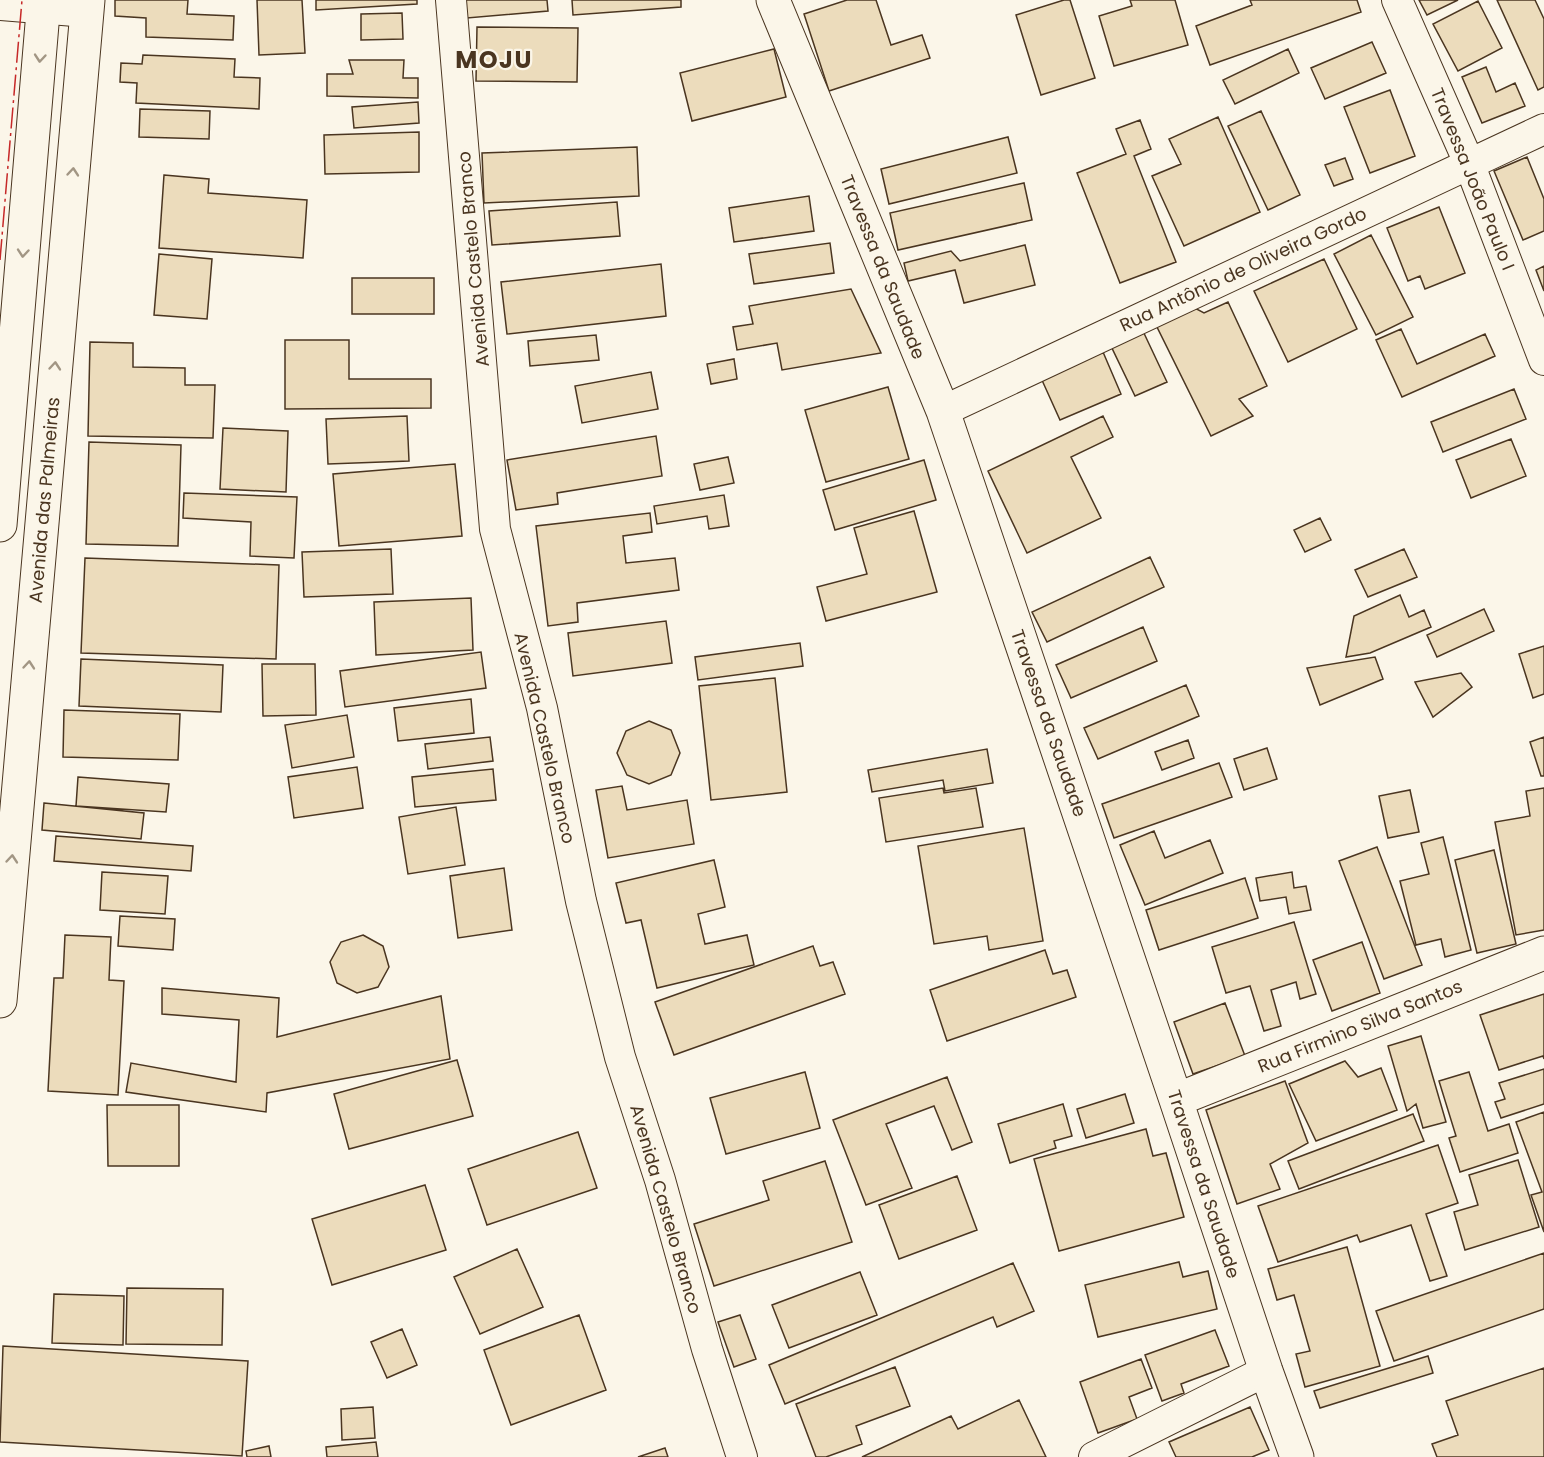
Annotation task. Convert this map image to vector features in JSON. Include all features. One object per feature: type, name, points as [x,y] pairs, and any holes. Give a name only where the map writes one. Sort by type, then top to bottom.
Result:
[{"type":"street","name":"Avenida Castelo Branco","points":[[451,0],[495,529],[542,708],[581,901],[620,1057],[660,1180],[707,1349],[742,1457]]},
{"type":"street","name":"Travessa da Saudade","points":[[772,0],[943,411],[1266,1371],[1298,1457]]},
{"type":"street","name":"Travessa João Paulo I","points":[[1397,0],[1468,163],[1544,360]]},
{"type":"street","points":[[0,525],[44,4]]},
{"type":"street","points":[[0,5],[88,6]]},
{"type":"street","name":"Avenida das Palmeiras","points":[[0,1001],[5,891],[88,6]]},
{"type":"street","name":"Rua Antônio de Oliveira Gordo","points":[[943,411],[1544,129]]},
{"type":"street","name":"Rua Firmino Silva Santos","points":[[1176,1100],[1544,953]]},
{"type":"street","points":[[1094,1457],[1266,1371]]},
{"type":"building","points":[[115,0],[188,0],[187,14],[234,16],[233,40],[146,37],[146,18],[115,16]]},
{"type":"building","points":[[257,0],[302,0],[305,53],[259,55]]},
{"type":"building","points":[[316,0],[417,0],[417,4],[316,10]]},
{"type":"building","points":[[465,0],[547,0],[548,11],[467,18]]},
{"type":"building","points":[[572,0],[681,0],[681,7],[573,15]]},
{"type":"building","points":[[847,0],[876,0],[891,45],[922,35],[930,58],[829,91],[804,14]]},
{"type":"building","points":[[1070,0],[1095,78],[1041,95],[1016,15]]},
{"type":"building","points":[[1130,0],[1175,0],[1188,45],[1114,66],[1099,16],[1132,6]]},
{"type":"building","points":[[1250,0],[1357,0],[1361,12],[1210,65],[1196,26],[1252,5]]},
{"type":"building","points":[[1419,0],[1458,0],[1427,15]]},
{"type":"building","points":[[1497,0],[1535,0],[1544,19],[1544,87],[1538,90]]},
{"type":"building","points":[[1478,1],[1502,48],[1458,71],[1433,24]]},
{"type":"building","points":[[402,13],[403,39],[361,40],[361,14]]},
{"type":"building","points":[[477,27],[578,28],[577,82],[476,81]]},
{"type":"building","points":[[1372,42],[1386,73],[1325,99],[1311,68]]},
{"type":"building","points":[[774,49],[786,97],[692,121],[680,73]]},
{"type":"building","points":[[1288,49],[1299,73],[1235,104],[1223,80]]},
{"type":"building","points":[[143,55],[235,59],[234,77],[260,78],[259,109],[136,103],[137,83],[120,82],[121,63],[142,64]]},
{"type":"building","points":[[349,60],[404,60],[403,78],[418,78],[418,98],[327,96],[327,74],[353,74]]},
{"type":"building","points":[[1486,67],[1496,92],[1515,83],[1525,106],[1482,123],[1462,77]]},
{"type":"building","points":[[1390,90],[1415,156],[1370,173],[1344,107]]},
{"type":"building","points":[[418,102],[419,123],[354,128],[352,107]]},
{"type":"building","points":[[140,109],[210,111],[209,139],[139,137]]},
{"type":"building","points":[[1261,111],[1300,195],[1268,210],[1228,126]]},
{"type":"building","points":[[1218,117],[1260,212],[1184,246],[1152,176],[1181,164],[1169,139]]},
{"type":"building","points":[[1140,120],[1151,149],[1134,156],[1176,262],[1120,283],[1077,173],[1126,154],[1116,129]]},
{"type":"building","points":[[419,132],[419,172],[325,174],[324,135]]},
{"type":"building","points":[[1008,137],[1017,173],[889,204],[881,169]]},
{"type":"building","points":[[637,147],[639,196],[484,203],[482,153]]},
{"type":"building","points":[[1527,157],[1544,199],[1544,231],[1523,240],[1494,171]]},
{"type":"building","points":[[1345,158],[1353,179],[1334,186],[1325,165]]},
{"type":"building","points":[[164,175],[209,179],[208,193],[307,200],[303,258],[159,248]]},
{"type":"building","points":[[1024,183],[1032,220],[898,250],[890,213]]},
{"type":"building","points":[[809,196],[814,231],[734,242],[729,208]]},
{"type":"building","points":[[617,202],[620,236],[492,245],[489,211]]},
{"type":"building","points":[[1439,207],[1465,273],[1425,289],[1420,276],[1408,281],[1387,228]]},
{"type":"building","points":[[1371,235],[1413,317],[1376,335],[1334,254]]},
{"type":"building","points":[[830,243],[834,273],[754,284],[749,254]]},
{"type":"building","points":[[1025,245],[1035,285],[964,303],[955,270],[908,281],[904,263],[951,251],[960,261]]},
{"type":"building","points":[[159,254],[212,259],[207,319],[154,315]]},
{"type":"building","points":[[1324,259],[1357,329],[1288,362],[1254,291]]},
{"type":"building","points":[[661,264],[666,316],[507,334],[501,282]]},
{"type":"building","points":[[1544,266],[1544,291],[1536,270]]},
{"type":"building","points":[[352,278],[434,278],[434,314],[352,314]]},
{"type":"building","points":[[851,289],[881,353],[782,370],[777,343],[737,350],[733,327],[753,324],[749,306]]},
{"type":"building","points":[[1228,302],[1267,386],[1239,399],[1253,416],[1211,436],[1156,325],[1193,307],[1204,313]]},
{"type":"building","points":[[1142,329],[1167,382],[1135,396],[1110,344]]},
{"type":"building","points":[[1401,329],[1417,364],[1485,334],[1495,356],[1402,397],[1376,340]]},
{"type":"building","points":[[596,335],[599,360],[530,366],[528,341]]},
{"type":"building","points":[[285,340],[349,340],[349,379],[431,379],[431,408],[285,409]]},
{"type":"building","points":[[90,342],[133,343],[133,367],[185,368],[185,385],[215,385],[213,438],[88,436]]},
{"type":"building","points":[[1103,352],[1121,394],[1060,420],[1041,378]]},
{"type":"building","points":[[734,359],[737,379],[711,384],[707,364]]},
{"type":"building","points":[[651,372],[658,409],[582,423],[575,386]]},
{"type":"building","points":[[888,387],[909,459],[826,482],[805,410]]},
{"type":"building","points":[[1514,389],[1526,419],[1443,452],[1431,422]]},
{"type":"building","points":[[407,416],[409,461],[328,464],[326,419]]},
{"type":"building","points":[[1103,416],[1113,437],[1071,457],[1101,518],[1027,553],[988,471]]},
{"type":"building","points":[[223,428],[288,431],[286,492],[220,489]]},
{"type":"building","points":[[656,436],[662,476],[557,493],[558,504],[516,510],[507,460]]},
{"type":"building","points":[[1511,439],[1526,476],[1471,498],[1456,460]]},
{"type":"building","points":[[89,442],[181,445],[178,546],[86,544]]},
{"type":"building","points":[[728,457],[734,483],[700,490],[694,464]]},
{"type":"building","points":[[924,460],[936,500],[835,530],[823,490]]},
{"type":"building","points":[[455,464],[462,536],[339,546],[333,474]]},
{"type":"building","points":[[184,493],[297,497],[294,558],[250,556],[251,522],[183,518]]},
{"type":"building","points":[[724,495],[729,526],[709,529],[707,516],[657,524],[654,506]]},
{"type":"building","points":[[914,511],[937,592],[826,621],[817,587],[867,574],[854,528]]},
{"type":"building","points":[[650,513],[652,532],[623,536],[626,563],[675,558],[679,590],[577,603],[578,622],[548,626],[536,526]]},
{"type":"building","points":[[1320,518],[1331,540],[1305,552],[1294,530]]},
{"type":"building","points":[[391,549],[393,594],[304,597],[302,552]]},
{"type":"building","points":[[1404,549],[1417,577],[1368,597],[1355,570]]},
{"type":"building","points":[[1150,557],[1164,587],[1047,642],[1032,612]]},
{"type":"building","points":[[85,558],[279,565],[276,659],[81,653]]},
{"type":"building","points":[[1400,595],[1409,617],[1424,610],[1431,627],[1370,653],[1346,657],[1354,616]]},
{"type":"building","points":[[471,598],[473,650],[376,655],[374,602]]},
{"type":"building","points":[[1484,609],[1494,631],[1437,657],[1427,635]]},
{"type":"building","points":[[666,621],[672,663],[573,676],[568,633]]},
{"type":"building","points":[[1143,627],[1157,661],[1071,698],[1056,665]]},
{"type":"building","points":[[800,643],[803,666],[698,680],[695,657]]},
{"type":"building","points":[[1544,646],[1544,694],[1533,698],[1519,654]]},
{"type":"building","points":[[481,652],[486,688],[345,707],[340,671]]},
{"type":"building","points":[[1375,657],[1383,679],[1320,705],[1307,668]]},
{"type":"building","points":[[81,659],[223,665],[221,712],[79,706]]},
{"type":"building","points":[[262,664],[315,664],[316,715],[263,716]]},
{"type":"building","points":[[1461,673],[1472,687],[1433,717],[1415,682]]},
{"type":"building","points":[[775,678],[787,792],[711,800],[699,686]]},
{"type":"building","points":[[1186,685],[1199,716],[1098,759],[1084,728]]},
{"type":"building","points":[[471,699],[474,733],[398,741],[394,708]]},
{"type":"building","points":[[64,710],[180,714],[178,760],[63,757]]},
{"type":"building","points":[[347,715],[354,757],[292,768],[285,725]]},
{"type":"building","points":[[649,721],[671,730],[680,753],[671,775],[649,784],[627,775],[617,753],[626,731]]},
{"type":"building","points":[[490,737],[493,761],[428,769],[425,744]]},
{"type":"building","points":[[1544,737],[1544,776],[1541,776],[1530,742]]},
{"type":"building","points":[[1188,740],[1194,758],[1162,770],[1155,752]]},
{"type":"building","points":[[1267,748],[1277,779],[1244,790],[1234,759]]},
{"type":"building","points":[[987,749],[993,783],[945,791],[943,780],[872,792],[868,770]]},
{"type":"building","points":[[1219,763],[1232,797],[1114,838],[1102,804]]},
{"type":"building","points":[[357,767],[363,808],[294,818],[288,777]]},
{"type":"building","points":[[493,769],[496,800],[415,807],[412,777]]},
{"type":"building","points":[[78,777],[169,784],[166,812],[76,806]]},
{"type":"building","points":[[622,786],[627,810],[687,800],[694,844],[608,858],[596,790]]},
{"type":"building","points":[[943,788],[944,793],[976,788],[983,827],[886,842],[879,798]]},
{"type":"building","points":[[1544,788],[1544,930],[1516,935],[1495,822],[1530,816],[1526,791]]},
{"type":"building","points":[[1410,790],[1419,832],[1388,838],[1379,796]]},
{"type":"building","points":[[44,803],[144,813],[141,839],[42,830]]},
{"type":"building","points":[[456,807],[465,865],[408,874],[399,817]]},
{"type":"building","points":[[1024,828],[1043,941],[989,950],[987,936],[934,944],[918,846]]},
{"type":"building","points":[[1154,831],[1165,858],[1210,840],[1223,873],[1145,905],[1120,845]]},
{"type":"building","points":[[56,836],[193,846],[191,871],[54,861]]},
{"type":"building","points":[[1443,837],[1471,950],[1445,957],[1441,939],[1416,945],[1400,881],[1429,874],[1421,843]]},
{"type":"building","points":[[1377,847],[1422,965],[1384,979],[1339,861]]},
{"type":"building","points":[[1494,850],[1516,944],[1477,953],[1455,860]]},
{"type":"building","points":[[714,860],[725,907],[698,914],[705,944],[747,935],[754,965],[657,988],[641,920],[626,923],[616,883]]},
{"type":"building","points":[[504,868],[512,930],[458,938],[450,876]]},
{"type":"building","points":[[102,872],[168,876],[165,914],[100,910]]},
{"type":"building","points":[[1292,872],[1294,888],[1306,886],[1311,910],[1289,914],[1286,897],[1260,901],[1256,878]]},
{"type":"building","points":[[1245,878],[1258,918],[1159,950],[1146,910]]},
{"type":"building","points":[[120,916],[175,919],[173,950],[118,946]]},
{"type":"building","points":[[1294,922],[1316,994],[1300,999],[1296,982],[1271,990],[1281,1026],[1264,1031],[1250,986],[1226,993],[1212,947]]},
{"type":"building","points":[[65,935],[111,937],[109,980],[124,981],[118,1095],[48,1091],[54,978],[63,978]]},
{"type":"building","points":[[363,935],[383,946],[389,967],[378,987],[357,993],[337,983],[330,962],[341,942]]},
{"type":"building","points":[[1362,942],[1380,993],[1332,1011],[1313,960]]},
{"type":"building","points":[[813,946],[820,966],[833,962],[845,994],[674,1055],[655,1002]]},
{"type":"building","points":[[1045,950],[1053,974],[1067,970],[1076,997],[947,1041],[930,990]]},
{"type":"building","points":[[162,988],[279,998],[277,1037],[441,996],[450,1059],[267,1093],[266,1112],[126,1092],[131,1063],[236,1082],[239,1020],[162,1014]]},
{"type":"building","points":[[1544,994],[1544,1059],[1543,1056],[1499,1070],[1480,1015]]},
{"type":"building","points":[[1225,1003],[1245,1056],[1193,1074],[1174,1022]]},
{"type":"building","points":[[1421,1036],[1446,1122],[1423,1128],[1416,1104],[1407,1111],[1388,1046]]},
{"type":"building","points":[[457,1060],[473,1116],[349,1149],[334,1094]]},
{"type":"building","points":[[1345,1061],[1358,1077],[1381,1068],[1397,1110],[1316,1141],[1289,1084]]},
{"type":"building","points":[[1544,1069],[1544,1104],[1501,1118],[1495,1102],[1505,1099],[1499,1083]]},
{"type":"building","points":[[805,1072],[820,1128],[726,1154],[710,1098]]},
{"type":"building","points":[[1469,1072],[1488,1131],[1509,1124],[1518,1153],[1460,1172],[1449,1138],[1456,1136],[1439,1081]]},
{"type":"building","points":[[947,1077],[972,1142],[952,1150],[934,1106],[886,1124],[912,1188],[866,1205],[833,1120]]},
{"type":"building","points":[[1285,1081],[1308,1143],[1270,1164],[1280,1189],[1237,1204],[1206,1110]]},
{"type":"building","points":[[1125,1094],[1134,1123],[1086,1138],[1077,1109]]},
{"type":"building","points":[[1063,1104],[1072,1136],[1054,1141],[1056,1148],[1010,1163],[998,1124]]},
{"type":"building","points":[[107,1105],[179,1105],[179,1166],[108,1166]]},
{"type":"building","points":[[1544,1112],[1544,1232],[1531,1195],[1542,1192],[1516,1122]]},
{"type":"building","points":[[1413,1114],[1424,1141],[1299,1189],[1288,1161]]},
{"type":"building","points":[[1146,1129],[1153,1156],[1166,1153],[1184,1217],[1059,1251],[1034,1159]]},
{"type":"building","points":[[578,1132],[597,1188],[487,1225],[468,1169]]},
{"type":"building","points":[[1438,1145],[1458,1203],[1426,1214],[1447,1276],[1430,1281],[1411,1225],[1360,1242],[1357,1235],[1278,1262],[1258,1206]]},
{"type":"building","points":[[1518,1160],[1539,1227],[1465,1250],[1454,1212],[1478,1205],[1469,1175]]},
{"type":"building","points":[[825,1161],[852,1242],[714,1286],[694,1224],[769,1200],[763,1181]]},
{"type":"building","points":[[957,1176],[977,1230],[899,1259],[879,1205]]},
{"type":"building","points":[[425,1185],[446,1250],[332,1285],[312,1219]]},
{"type":"building","points":[[1347,1247],[1380,1366],[1305,1387],[1296,1354],[1310,1351],[1294,1295],[1277,1300],[1268,1269]]},
{"type":"building","points":[[517,1249],[543,1307],[480,1334],[454,1277]]},
{"type":"building","points":[[1544,1253],[1544,1309],[1394,1361],[1376,1311]]},
{"type":"building","points":[[1179,1262],[1183,1277],[1208,1271],[1217,1309],[1098,1337],[1085,1285]]},
{"type":"building","points":[[1013,1263],[1034,1311],[997,1327],[993,1317],[785,1404],[769,1365]]},
{"type":"building","points":[[860,1272],[877,1315],[789,1348],[772,1305]]},
{"type":"building","points":[[127,1288],[223,1289],[222,1345],[126,1344]]},
{"type":"building","points":[[54,1294],[124,1296],[123,1345],[52,1343]]},
{"type":"building","points":[[579,1315],[606,1390],[511,1425],[484,1350]]},
{"type":"building","points":[[740,1315],[756,1359],[734,1367],[718,1322]]},
{"type":"building","points":[[402,1329],[417,1365],[387,1378],[371,1342]]},
{"type":"building","points":[[1215,1330],[1229,1366],[1181,1384],[1184,1393],[1162,1401],[1145,1355]]},
{"type":"building","points":[[3,1346],[248,1361],[242,1456],[0,1442]]},
{"type":"building","points":[[1428,1356],[1433,1373],[1320,1408],[1314,1391]]},
{"type":"building","points":[[1141,1359],[1152,1388],[1129,1397],[1137,1419],[1098,1433],[1080,1382]]},
{"type":"building","points":[[895,1367],[910,1406],[856,1426],[862,1444],[826,1457],[816,1457],[796,1404]]},
{"type":"building","points":[[1544,1368],[1544,1457],[1437,1457],[1432,1444],[1458,1435],[1446,1401]]},
{"type":"building","points":[[1019,1400],[1046,1457],[862,1457],[951,1416],[958,1429]]},
{"type":"building","points":[[373,1407],[375,1438],[342,1440],[341,1409]]},
{"type":"building","points":[[1250,1407],[1269,1450],[1252,1457],[1176,1457],[1169,1442]]},
{"type":"building","points":[[376,1442],[378,1457],[327,1457],[326,1447]]},
{"type":"building","points":[[269,1446],[271,1457],[247,1457],[246,1451]]},
{"type":"building","points":[[665,1448],[668,1457],[638,1457]]},
{"type":"power","points":[[0,260],[22,0]]},
{"type":"district","name":"MOJU","points":[[494,59]]}]
